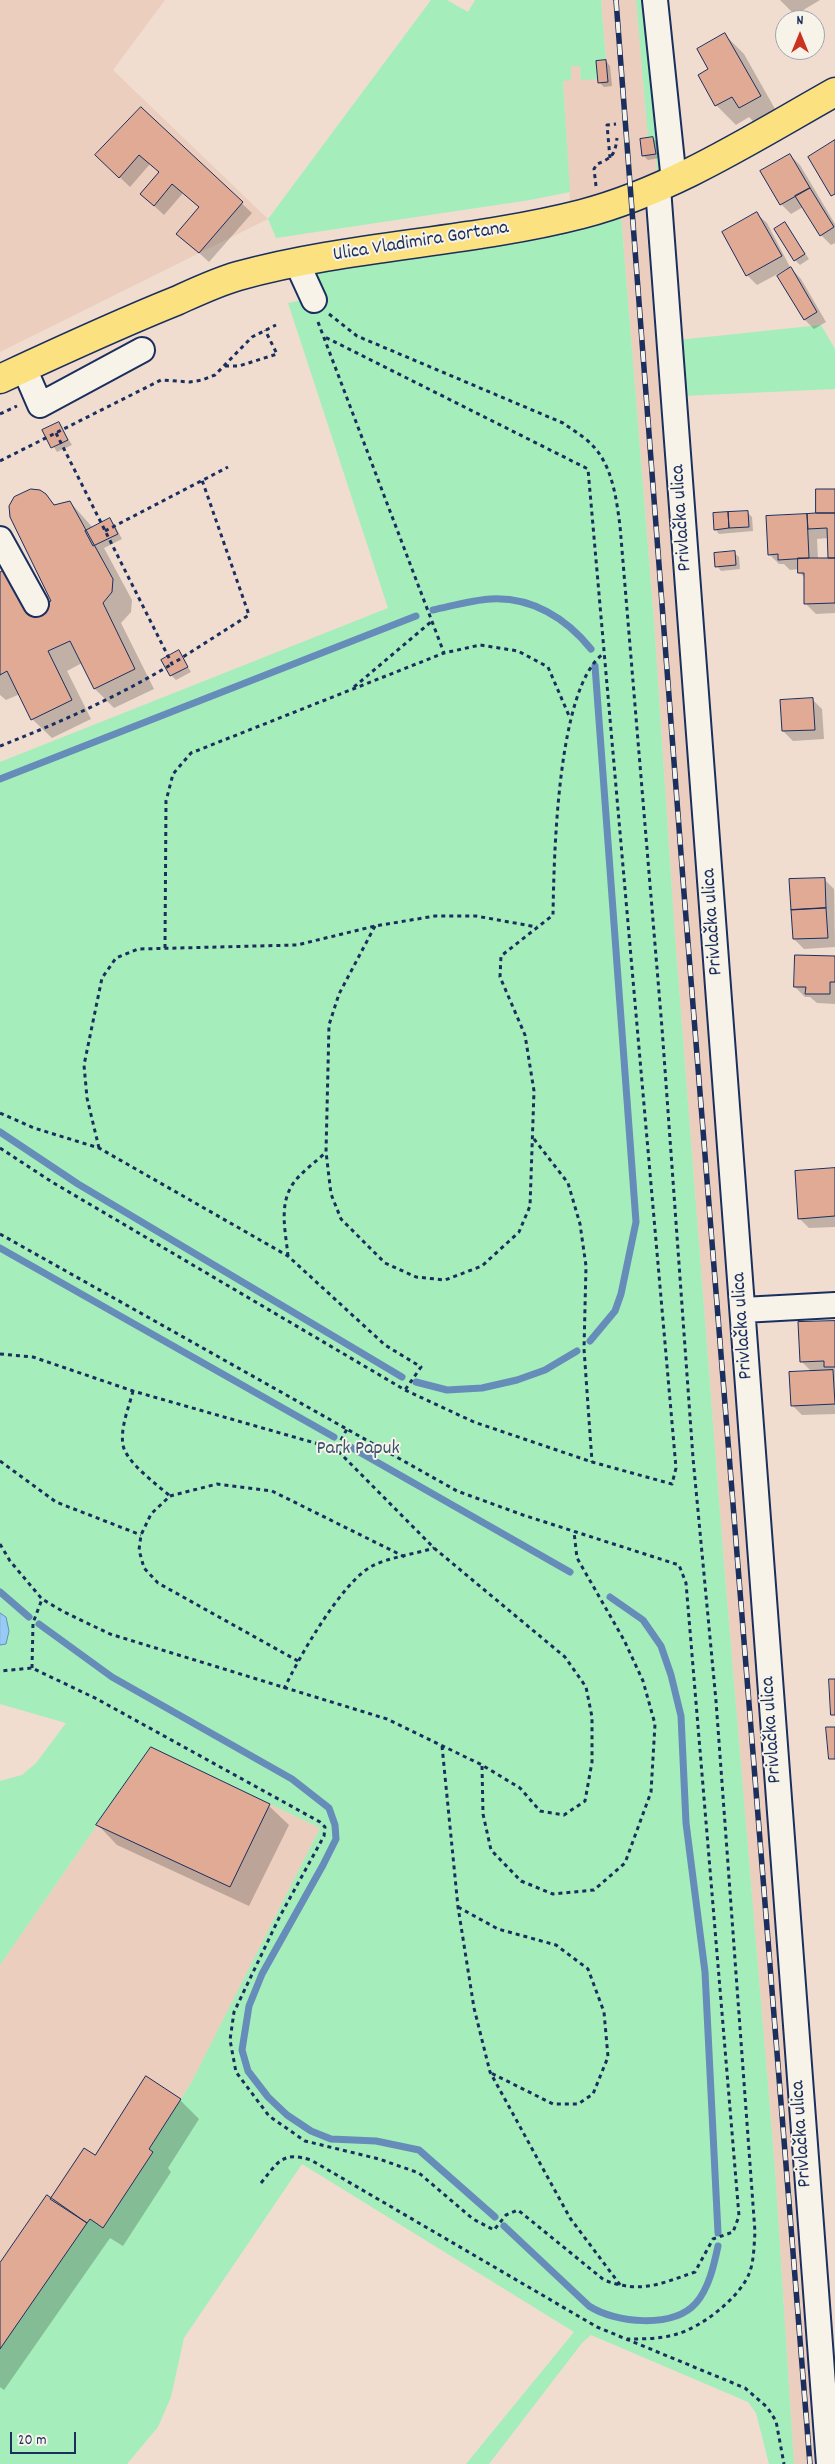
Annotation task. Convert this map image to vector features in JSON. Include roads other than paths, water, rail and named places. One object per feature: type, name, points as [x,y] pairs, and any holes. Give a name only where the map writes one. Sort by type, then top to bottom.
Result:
[{"type":"main road","name":"Ulica Vladimira Gortana","points":[[12,374],[126,321],[236,276],[297,263],[516,228],[582,214],[666,185],[835,92]]},
{"type":"street","name":"Privlačka ulica","points":[[655,0],[742,1310],[829,2464]]},
{"type":"street","points":[[297,263],[314,300]]},
{"type":"street","points":[[12,374],[40,405],[142,350]]},
{"type":"street","points":[[0,539],[36,604]]},
{"type":"street","points":[[742,1310],[835,1304]]},
{"type":"water","points":[[0,1613],[6,1617],[9,1631],[6,1644],[0,1645]]},
{"type":"waterway","points":[[433,610],[491,599],[506,599],[520,602],[534,606],[559,619],[571,628],[591,649]]},
{"type":"waterway","points":[[0,779],[416,616]]},
{"type":"waterway","points":[[590,1341],[615,1311],[621,1294],[636,1222],[595,666]]},
{"type":"waterway","points":[[0,1132],[78,1184],[402,1377]]},
{"type":"waterway","points":[[0,1248],[334,1437]]},
{"type":"waterway","points":[[416,1382],[447,1390],[482,1388],[517,1380],[545,1370],[577,1351]]},
{"type":"waterway","points":[[347,1445],[570,1572]]},
{"type":"waterway","points":[[0,1592],[29,1617]]},
{"type":"waterway","points":[[610,1597],[643,1620],[661,1646],[671,1675],[681,1716],[686,1823],[705,1972],[718,2233]]},
{"type":"waterway","points":[[39,1624],[112,1677],[292,1779],[329,1808],[335,1825],[336,1839],[262,1974],[249,2006],[242,2050],[248,2071],[268,2097],[287,2115],[311,2131],[331,2139],[376,2141],[419,2150],[495,2217]]},
{"type":"waterway","points":[[504,2226],[589,2306],[613,2316],[644,2321],[673,2317],[686,2311],[696,2303],[708,2283],[718,2246]]},
{"type":"railway","points":[[616,0],[684,893],[810,2464]]},
{"type":"park label","name":"Park Papuk","points":[[358,1450]]}]
